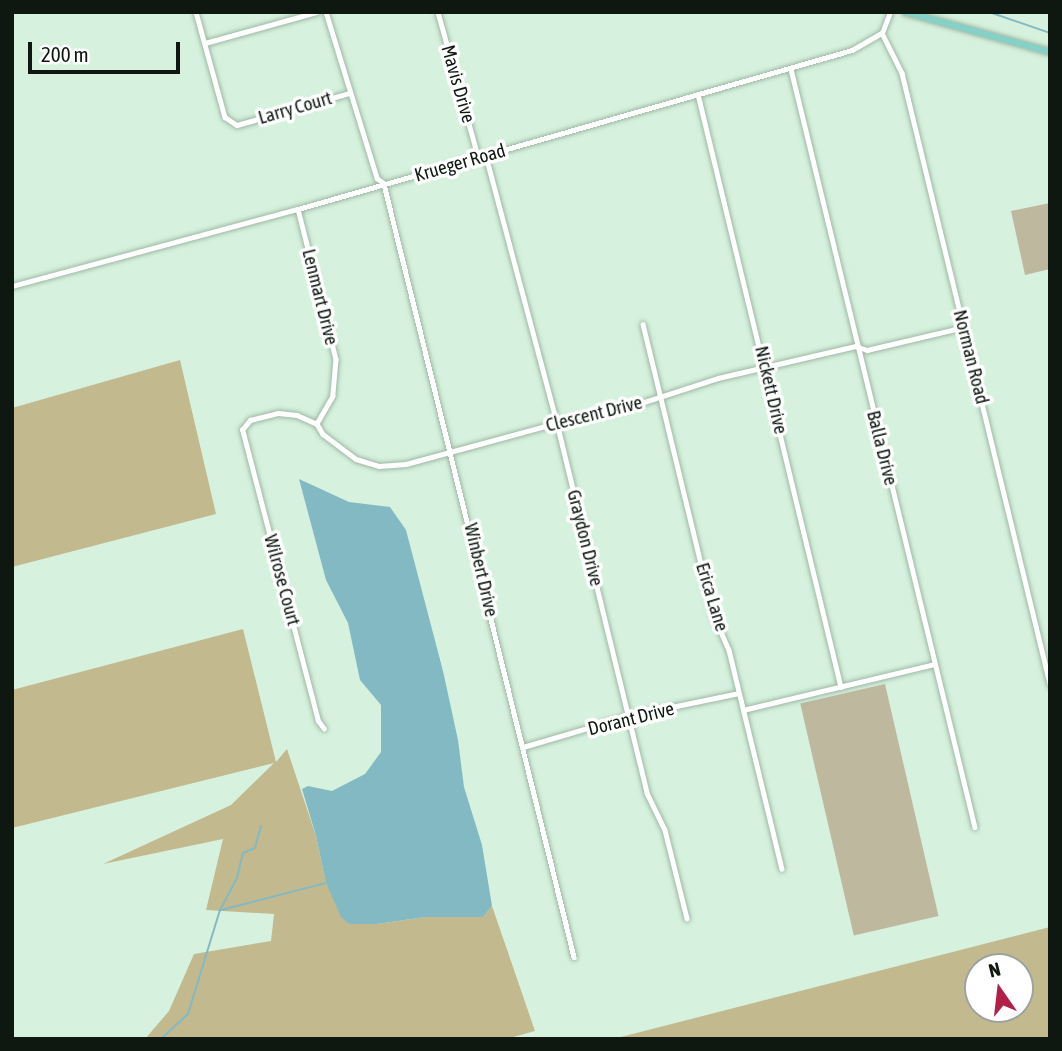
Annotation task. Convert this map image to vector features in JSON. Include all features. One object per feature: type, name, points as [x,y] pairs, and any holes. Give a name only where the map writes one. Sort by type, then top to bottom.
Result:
[{"type":"main road","points":[[905,12],[1050,52]]},
{"type":"street","name":"Larry Court","points":[[197,12],[225,117],[237,125],[349,93]]},
{"type":"street","points":[[205,43],[317,12]]},
{"type":"street","name":"Winbert Drive","points":[[326,12],[377,178],[385,184],[574,957]]},
{"type":"street","name":"Mavis Drive","points":[[438,12],[478,157]]},
{"type":"street","points":[[882,33],[890,12]]},
{"type":"street","name":"Krueger Road","points":[[12,286],[298,209],[791,69],[852,50],[882,33]]},
{"type":"street","name":"Norman Road","points":[[882,33],[902,73],[1050,684]]},
{"type":"street","name":"Balla Drive","points":[[791,69],[856,346],[975,827]]},
{"type":"street","name":"Nickett Drive","points":[[698,94],[841,687]]},
{"type":"street","name":"Graydon Drive","points":[[486,156],[557,423],[647,793],[665,830],[687,918]]},
{"type":"street","name":"Lenmart Drive","points":[[298,209],[336,359],[332,396],[317,424]]},
{"type":"street","name":"Erica Lane","points":[[643,324],[713,614],[729,650],[782,869]]},
{"type":"street","name":"Clescent Drive","points":[[242,430],[250,420],[278,412],[297,415],[317,424],[323,434],[346,454],[379,466],[406,464],[557,423],[623,409],[766,368],[856,346],[867,350],[964,327]]},
{"type":"street","name":"Wilrose Court","points":[[242,430],[318,721],[324,729]]},
{"type":"street","points":[[743,710],[935,664]]},
{"type":"street","name":"Dorant Drive","points":[[523,747],[628,716],[739,693]]},
{"type":"shaded area","points":[[1050,203],[1050,269],[1025,275],[1011,211]]},
{"type":"shaded area","points":[[180,360],[216,514],[12,567],[12,408]]},
{"type":"shaded area","points":[[243,629],[276,762],[287,749],[316,836],[326,883],[349,924],[377,924],[425,917],[483,917],[492,906],[535,1031],[506,1039],[145,1039],[169,1011],[194,954],[271,941],[274,914],[206,910],[223,839],[103,864],[231,805],[274,763],[12,828],[12,690]]},
{"type":"shaded area","points":[[885,684],[939,916],[854,935],[800,704]]},
{"type":"shaded area","points":[[1050,927],[1050,1039],[613,1039]]},
{"type":"water","points":[[299,479],[349,502],[390,507],[406,530],[443,671],[458,740],[464,787],[482,845],[492,906],[483,917],[425,917],[377,924],[349,924],[341,917],[326,883],[302,789],[308,786],[332,791],[365,774],[381,752],[381,705],[360,680],[348,623],[326,580]]},
{"type":"waterway","points":[[989,12],[1050,33]]},
{"type":"waterway","points":[[161,1039],[188,1014],[220,910],[237,878],[243,853],[255,848],[261,826]]},
{"type":"waterway","points":[[221,910],[326,883]]}]
